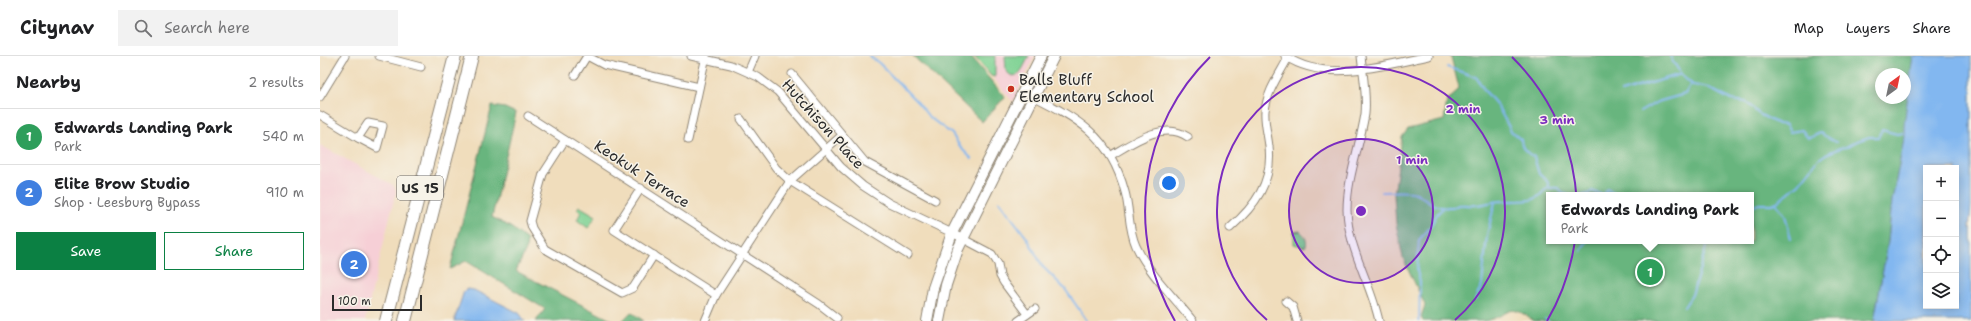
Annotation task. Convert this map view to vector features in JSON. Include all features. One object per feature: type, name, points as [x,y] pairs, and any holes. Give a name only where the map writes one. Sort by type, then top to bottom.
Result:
[{"type":"highway","name":"US 15","points":[[386,321],[455,56]]},
{"type":"highway","name":"US 15","points":[[405,321],[472,56]]},
{"type":"main road","points":[[927,321],[933,288],[952,233],[1041,56]]},
{"type":"main road","points":[[939,321],[951,269],[963,238],[1054,56]]},
{"type":"street","points":[[320,97],[345,56]]},
{"type":"street","points":[[379,56],[399,59],[421,67]]},
{"type":"street","points":[[574,75],[587,56],[604,65],[699,87]]},
{"type":"street","name":"Hutchison Place","points":[[691,56],[706,58],[731,65],[748,72],[778,92],[826,149],[852,177],[876,195],[992,254],[998,264],[1000,276],[1004,283],[1027,314]]},
{"type":"street","points":[[748,72],[755,56]]},
{"type":"street","points":[[1361,56],[1365,90],[1365,114],[1348,195],[1348,221],[1353,247],[1370,290],[1379,321]]},
{"type":"street","points":[[1230,228],[1254,204],[1265,183],[1270,157],[1265,120],[1267,100],[1286,57],[1324,70],[1350,71],[1428,56]]},
{"type":"street","points":[[688,140],[706,58]]},
{"type":"street","points":[[792,74],[858,154],[874,168],[935,200]]},
{"type":"street","points":[[1023,92],[1080,122],[1099,140],[1110,156],[1122,181],[1129,223],[1136,245],[1148,265],[1193,321]]},
{"type":"street","points":[[320,115],[358,138]]},
{"type":"street","name":"Keokuk Terrace","points":[[528,116],[819,304],[837,318]]},
{"type":"street","points":[[741,119],[776,168],[790,181],[908,255]]},
{"type":"street","points":[[1110,156],[1135,141],[1157,133],[1176,131],[1188,137]]},
{"type":"street","points":[[706,321],[716,295],[790,181],[842,135]]},
{"type":"street","points":[[565,140],[543,174],[530,221],[532,228],[542,246],[622,293],[633,288],[654,255]]},
{"type":"street","points":[[641,188],[614,230],[716,295]]},
{"type":"street","points":[[1286,301],[1293,307],[1296,321]]},
{"type":"street","points":[[1018,321],[1035,308]]},
{"type":"shaded area","name":"Balls Bluff Elementary School","points":[[975,56],[1035,56],[1013,102]]},
{"type":"shaded area","points":[[320,145],[393,185],[396,191],[365,321],[320,321]]},
{"type":"green space","points":[[913,56],[970,56],[1005,97],[982,122]]},
{"type":"green space","points":[[974,56],[995,56],[995,77],[991,76]]},
{"type":"green space","points":[[1005,56],[1029,56],[1020,72],[1014,76],[1010,75],[1006,71]]},
{"type":"green space","points":[[1455,56],[1913,56],[1911,74],[1911,68],[1875,68],[1875,104],[1908,104],[1904,139],[1892,201],[1888,242],[1874,321],[1534,321],[1518,311],[1513,310],[1493,319],[1484,321],[1423,321],[1421,317],[1425,305],[1403,258],[1396,224],[1394,195],[1402,137],[1408,129],[1444,120],[1447,100],[1454,95],[1459,88],[1451,57]]},
{"type":"green space","points":[[492,106],[505,108],[516,113],[492,217],[512,228],[527,240],[526,250],[516,271],[613,321],[536,321],[545,309],[466,261],[450,269]]},
{"type":"green space","points":[[579,206],[596,216],[588,228],[577,220],[581,212],[577,209]]},
{"type":"green space","points":[[1300,231],[1306,238],[1305,247],[1294,244],[1294,232]]},
{"type":"green space","points":[[631,312],[644,321],[622,321]]},
{"type":"water","points":[[1913,56],[1971,56],[1971,206],[1969,226],[1971,230],[1971,321],[1874,321],[1888,242],[1892,201],[1904,139],[1907,104],[1911,104],[1911,71]]},
{"type":"water","points":[[467,289],[474,290],[519,313],[525,321],[454,321],[464,291]]},
{"type":"waterway","points":[[869,56],[879,63],[919,104],[929,117],[952,134],[961,148],[972,159]]},
{"type":"waterway","points":[[1670,56],[1682,76],[1693,85],[1709,88],[1731,100],[1746,102],[1759,114],[1778,124],[1786,125],[1790,132],[1802,130],[1807,137],[1810,138],[1820,133],[1836,142]]},
{"type":"waterway","points":[[1447,67],[1476,77],[1497,105],[1511,131],[1521,140],[1524,149],[1534,157],[1539,174],[1547,181],[1549,187]]},
{"type":"waterway","points":[[1621,92],[1681,74]]},
{"type":"waterway","points":[[1640,112],[1657,102],[1685,94],[1691,84]]},
{"type":"waterway","points":[[1754,206],[1777,202],[1799,184],[1819,159],[1826,154],[1869,137],[1878,137],[1882,130],[1897,134],[1903,133]]},
{"type":"waterway","points":[[1382,192],[1413,192],[1444,208],[1455,207],[1458,205],[1476,205],[1500,201],[1530,200],[1535,199],[1545,190],[1552,188],[1559,188],[1561,192]]},
{"type":"waterway","points":[[1606,192],[1608,189],[1612,192]]},
{"type":"waterway","points":[[1591,192],[1595,192]]},
{"type":"waterway","points":[[999,201],[1027,238],[1043,267],[1065,289],[1087,321]]},
{"type":"waterway","points":[[1475,300],[1482,285],[1487,235],[1495,202]]},
{"type":"waterway","points":[[1776,203],[1785,215],[1791,239]]},
{"type":"waterway","points":[[1419,321],[1420,282],[1417,271],[1419,240],[1429,229],[1437,214],[1442,209]]},
{"type":"waterway","points":[[1581,251],[1585,244]]},
{"type":"waterway","points":[[1684,307],[1692,295],[1707,244]]},
{"type":"place","name":"Balls Bluff Elementary School","points":[[1011,89]]},
{"type":"place","name":"Elite Brow Studio","points":[[354,264]]},
{"type":"place","name":"Edwards Landing Park","points":[[1650,272]]}]
